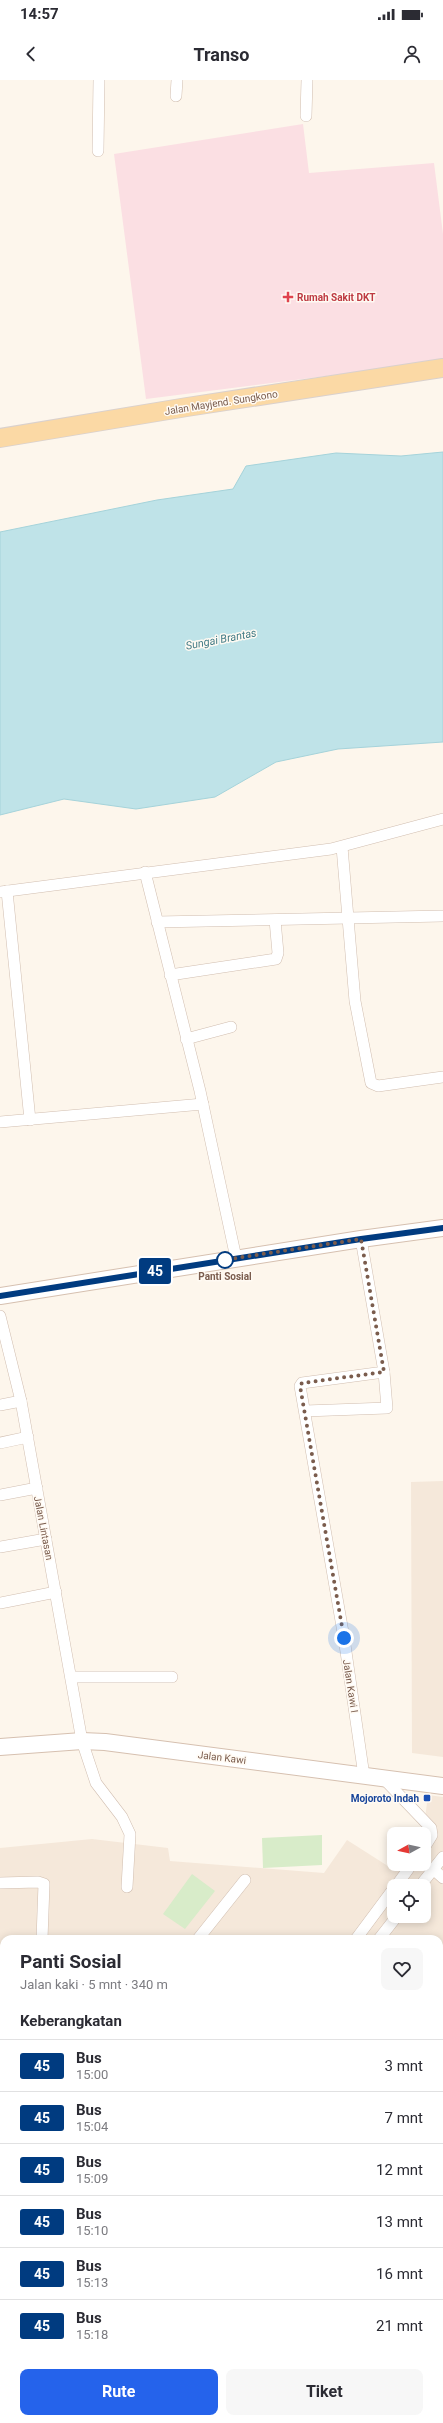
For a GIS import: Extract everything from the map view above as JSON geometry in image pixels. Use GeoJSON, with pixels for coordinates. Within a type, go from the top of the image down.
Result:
{"type":"FeatureCollection","features":[{"type":"Feature","properties":{"kind":"main road","name":"Jalan Mayjend. Sungkono"},"geometry":{"type":"LineString","coordinates":[[0,438],[187,407],[443,368]]}},
{"type":"Feature","properties":{"kind":"main road"},"geometry":{"type":"LineString","coordinates":[[0,1296],[236,1258],[443,1228]]}},
{"type":"Feature","properties":{"kind":"main road","name":"Jalan Kawi"},"geometry":{"type":"LineString","coordinates":[[0,1747],[82,1741],[443,1786]]}},
{"type":"Feature","properties":{"kind":"street"},"geometry":{"type":"LineString","coordinates":[[98,151],[99,80]]}},
{"type":"Feature","properties":{"kind":"street"},"geometry":{"type":"LineString","coordinates":[[176,96],[177,80]]}},
{"type":"Feature","properties":{"kind":"street"},"geometry":{"type":"LineString","coordinates":[[306,116],[307,80]]}},
{"type":"Feature","properties":{"kind":"street"},"geometry":{"type":"LineString","coordinates":[[30,1120],[3,892],[342,847],[443,819]]}},
{"type":"Feature","properties":{"kind":"street"},"geometry":{"type":"LineString","coordinates":[[342,847],[355,1001],[371,1083],[378,1086],[443,1077]]}},
{"type":"Feature","properties":{"kind":"street"},"geometry":{"type":"LineString","coordinates":[[145,872],[203,1104],[236,1258]]}},
{"type":"Feature","properties":{"kind":"street"},"geometry":{"type":"LineString","coordinates":[[157,922],[443,916]]}},
{"type":"Feature","properties":{"kind":"street"},"geometry":{"type":"LineString","coordinates":[[170,975],[276,959],[278,953],[275,920]]}},
{"type":"Feature","properties":{"kind":"street"},"geometry":{"type":"LineString","coordinates":[[186,1039],[231,1028]]}},
{"type":"Feature","properties":{"kind":"street"},"geometry":{"type":"LineString","coordinates":[[0,1122],[203,1104]]}},
{"type":"Feature","properties":{"kind":"street"},"geometry":{"type":"LineString","coordinates":[[305,1411],[388,1408],[384,1372],[361,1239]]}},
{"type":"Feature","properties":{"kind":"street","name":"Jalan Lintasan"},"geometry":{"type":"LineString","coordinates":[[0,1316],[21,1401],[28,1437],[82,1741],[96,1783],[122,1817],[130,1834],[127,1886]]}},
{"type":"Feature","properties":{"kind":"street","name":"Jalan Kawi I"},"geometry":{"type":"LineString","coordinates":[[364,1776],[344,1638],[300,1384],[384,1372]]}},
{"type":"Feature","properties":{"kind":"street"},"geometry":{"type":"LineString","coordinates":[[0,1405],[21,1401]]}},
{"type":"Feature","properties":{"kind":"street"},"geometry":{"type":"LineString","coordinates":[[0,1443],[28,1437]]}},
{"type":"Feature","properties":{"kind":"street"},"geometry":{"type":"LineString","coordinates":[[0,1495],[37,1488]]}},
{"type":"Feature","properties":{"kind":"street"},"geometry":{"type":"LineString","coordinates":[[0,1547],[46,1538]]}},
{"type":"Feature","properties":{"kind":"street"},"geometry":{"type":"LineString","coordinates":[[0,1603],[56,1592]]}},
{"type":"Feature","properties":{"kind":"street"},"geometry":{"type":"LineString","coordinates":[[71,1677],[172,1677]]}},
{"type":"Feature","properties":{"kind":"street"},"geometry":{"type":"LineString","coordinates":[[384,1779],[430,1827]]}},
{"type":"Feature","properties":{"kind":"street"},"geometry":{"type":"LineString","coordinates":[[425,1879],[443,1857]]}},
{"type":"Feature","properties":{"kind":"street"},"geometry":{"type":"LineString","coordinates":[[433,1869],[443,1878]]}},
{"type":"Feature","properties":{"kind":"street"},"geometry":{"type":"LineString","coordinates":[[201,1935],[245,1880]]}},
{"type":"Feature","properties":{"kind":"street"},"geometry":{"type":"LineString","coordinates":[[0,1883],[38,1882],[44,1884],[42,1935]]}},
{"type":"Feature","properties":{"kind":"street"},"geometry":{"type":"LineString","coordinates":[[359,1935],[387,1900]]}},
{"type":"Feature","properties":{"kind":"street"},"geometry":{"type":"LineString","coordinates":[[382,1935],[392,1923]]}},
{"type":"Feature","properties":{"kind":"shaded area","name":"Rumah Sakit DKT"},"geometry":{"type":"Polygon","coordinates":[[[303,124],[309,173],[434,163],[443,234],[443,361],[146,399],[114,154],[303,124]]]}},
{"type":"Feature","properties":{"kind":"shaded area"},"geometry":{"type":"Polygon","coordinates":[[[443,1481],[443,1757],[412,1753],[411,1482],[443,1481]]]}},
{"type":"Feature","properties":{"kind":"shaded area","name":"Mojoroto Indah"},"geometry":{"type":"Polygon","coordinates":[[[428,1795],[443,1797],[443,1935],[0,1935],[0,1848],[92,1839],[168,1848],[170,1861],[324,1873],[347,1840],[387,1865],[387,1871],[431,1871],[431,1827],[424,1827],[428,1795]]]}},
{"type":"Feature","properties":{"kind":"green space"},"geometry":{"type":"Polygon","coordinates":[[[322,1835],[322,1865],[263,1868],[262,1838],[322,1835]]]}},
{"type":"Feature","properties":{"kind":"green space"},"geometry":{"type":"Polygon","coordinates":[[[192,1874],[215,1891],[185,1929],[163,1914],[192,1874]]]}},
{"type":"Feature","properties":{"kind":"water","name":"Sungai Brantas"},"geometry":{"type":"Polygon","coordinates":[[[443,452],[443,742],[338,749],[276,762],[215,797],[136,809],[64,799],[0,815],[0,532],[157,500],[233,489],[246,466],[336,453],[401,456],[443,452]]]}},
{"type":"Feature","properties":{"kind":"bus line","name":"45"},"geometry":{"type":"LineString","coordinates":[[0,1296],[361,1239],[443,1228]]}},
{"type":"Feature","properties":{"kind":"place","name":"Rumah Sakit DKT"},"geometry":{"type":"Point","coordinates":[288,297]}},
{"type":"Feature","properties":{"kind":"place","name":"Panti Sosial"},"geometry":{"type":"Point","coordinates":[225,1260]}},
{"type":"Feature","properties":{"kind":"place","name":"Mojoroto Indah"},"geometry":{"type":"Point","coordinates":[427,1798]}},
{"type":"Feature","properties":{"kind":"route"},"geometry":{"type":"LineString","coordinates":[[225,1260],[223,1260],[361,1239],[384,1372],[300,1384],[344,1638]]}}]}
